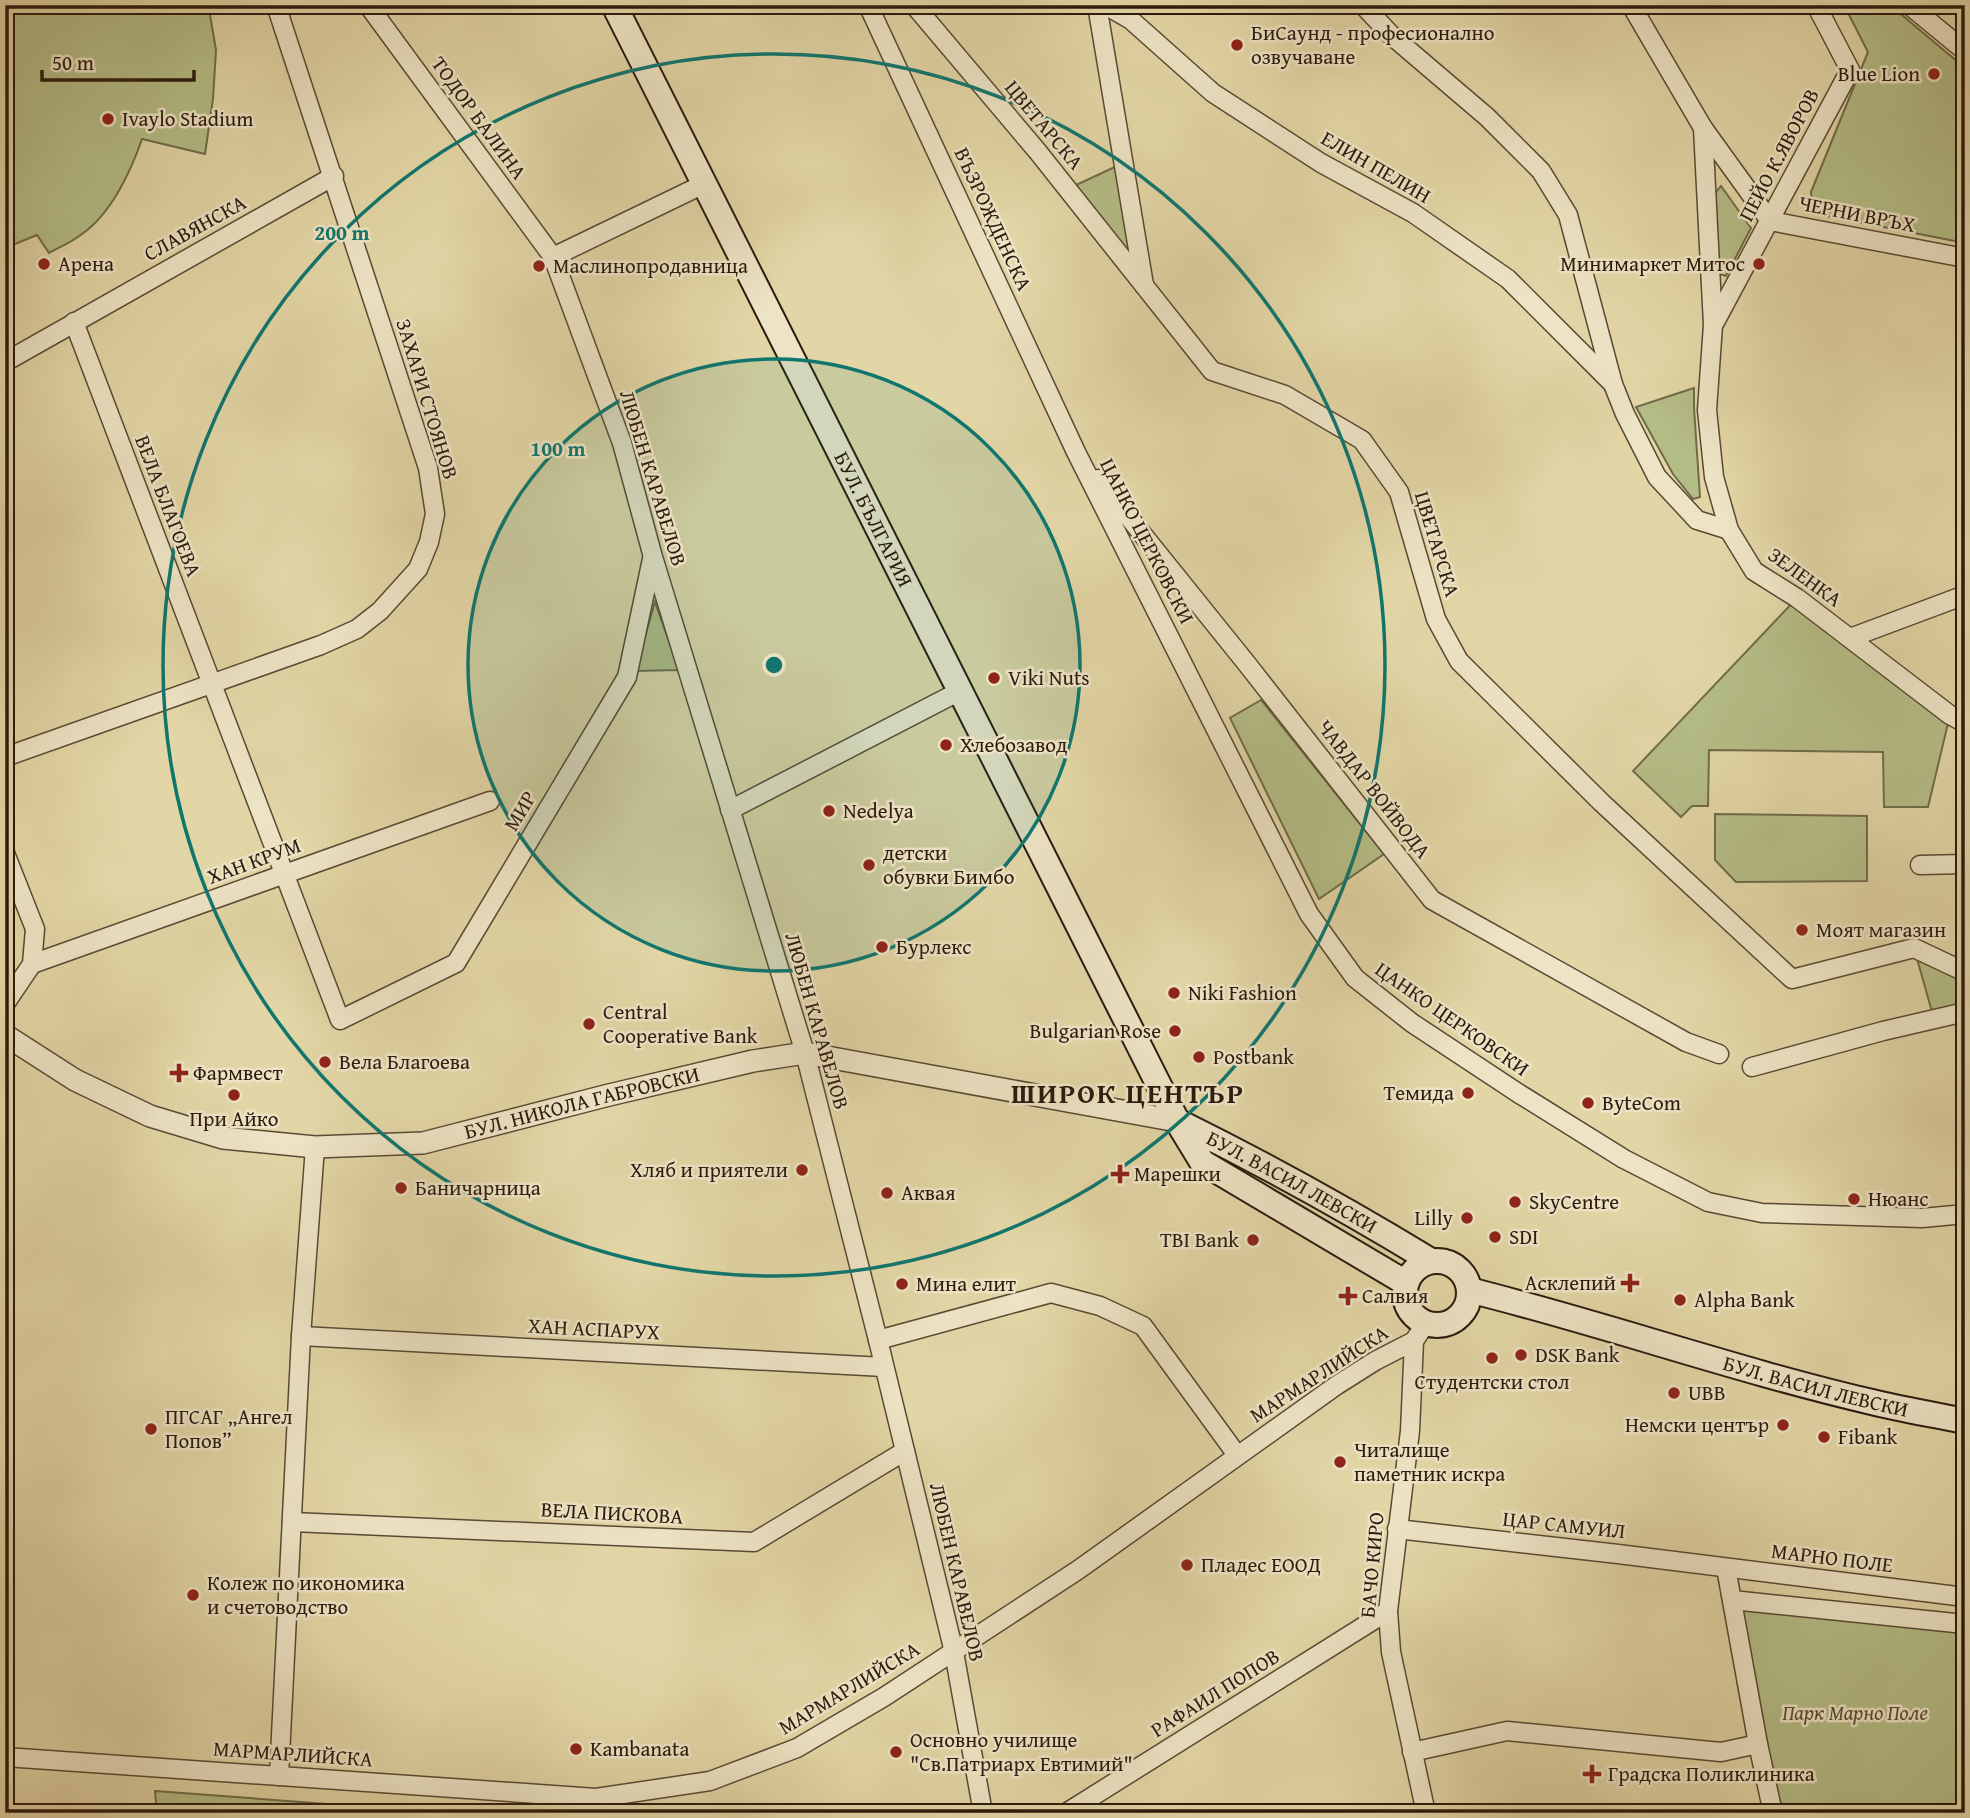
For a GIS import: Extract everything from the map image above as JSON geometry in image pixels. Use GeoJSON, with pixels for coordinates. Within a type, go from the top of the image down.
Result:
{"type":"FeatureCollection","features":[{"type":"Feature","properties":{"kind":"main road","name":"БУЛ. БЪЛГАРИЯ"},"geometry":{"type":"LineString","coordinates":[[614,5],[1177,1121]]}},
{"type":"Feature","properties":{"kind":"main road","name":"БУЛ. ВАСИЛ ЛЕВСКИ"},"geometry":{"type":"LineString","coordinates":[[1177,1121],[1230,1147],[1431,1261]]}},
{"type":"Feature","properties":{"kind":"main road","name":"БУЛ. ВАСИЛ ЛЕВСКИ"},"geometry":{"type":"LineString","coordinates":[[1177,1121],[1202,1162],[1406,1283]]}},
{"type":"Feature","properties":{"kind":"main road"},"geometry":{"type":"LineString","coordinates":[[1431,1261],[1444,1261],[1455,1266],[1465,1277],[1469,1290],[1467,1303],[1460,1315],[1449,1323],[1420,1332],[1416,1317],[1405,1298],[1406,1283],[1410,1274],[1419,1266],[1431,1261]]}},
{"type":"Feature","properties":{"kind":"main road","name":"БУЛ. ВАСИЛ ЛЕВСКИ"},"geometry":{"type":"LineString","coordinates":[[1469,1290],[1875,1403],[1965,1421]]}},
{"type":"Feature","properties":{"kind":"street","name":"ЗАХАРИ СТОЯНОВ"},"geometry":{"type":"LineString","coordinates":[[5,757],[321,645],[357,629],[380,611],[405,585],[418,569],[429,542],[435,514],[428,468],[276,5]]}},
{"type":"Feature","properties":{"kind":"street","name":"ТОДОР БАЛИНА"},"geometry":{"type":"LineString","coordinates":[[368,5],[553,257]]}},
{"type":"Feature","properties":{"kind":"street","name":"ВЪЗРОЖДЕНСКА"},"geometry":{"type":"LineString","coordinates":[[869,5],[1076,452]]}},
{"type":"Feature","properties":{"kind":"street","name":"ЦВЕТАРСКА"},"geometry":{"type":"LineString","coordinates":[[914,5],[1038,152],[1212,371],[1285,396],[1362,440],[1399,492],[1436,619],[1459,661],[1602,803],[1792,979],[1914,948],[1965,972]]}},
{"type":"Feature","properties":{"kind":"street"},"geometry":{"type":"LineString","coordinates":[[1097,5],[1145,286]]}},
{"type":"Feature","properties":{"kind":"street","name":"ЕЛИН ПЕЛИН"},"geometry":{"type":"LineString","coordinates":[[1105,5],[1131,20],[1213,93],[1321,163],[1413,213],[1508,279],[1613,384]]}},
{"type":"Feature","properties":{"kind":"street"},"geometry":{"type":"LineString","coordinates":[[1363,5],[1392,36],[1487,117],[1541,171],[1568,215],[1613,384],[1657,477],[1697,520],[1729,530]]}},
{"type":"Feature","properties":{"kind":"street","name":"ЧЕРНИ ВРЪХ"},"geometry":{"type":"LineString","coordinates":[[1631,5],[1703,128],[1770,221],[1965,258]]}},
{"type":"Feature","properties":{"kind":"street","name":"ПЕЙО К.ЯВОРОВ"},"geometry":{"type":"LineString","coordinates":[[1713,325],[1850,69],[1816,5]]}},
{"type":"Feature","properties":{"kind":"street"},"geometry":{"type":"LineString","coordinates":[[1909,5],[1965,51]]}},
{"type":"Feature","properties":{"kind":"street","name":"ЗЕЛЕНКА"},"geometry":{"type":"LineString","coordinates":[[1703,128],[1713,325],[1707,410],[1714,477],[1729,530],[1754,571],[1797,598],[1950,715],[1965,723]]}},
{"type":"Feature","properties":{"kind":"street","name":"СЛАВЯНСКА"},"geometry":{"type":"LineString","coordinates":[[5,362],[334,176]]}},
{"type":"Feature","properties":{"kind":"street"},"geometry":{"type":"LineString","coordinates":[[553,257],[704,184]]}},
{"type":"Feature","properties":{"kind":"street","name":"ЛЮБЕН КАРАВЕЛОВ"},"geometry":{"type":"LineString","coordinates":[[553,257],[622,443],[653,557],[805,1053],[954,1652],[983,1813]]}},
{"type":"Feature","properties":{"kind":"street","name":"ВЕЛА БЛАГОЕВА"},"geometry":{"type":"LineString","coordinates":[[74,322],[340,1020]]}},
{"type":"Feature","properties":{"kind":"street","name":"ЧАВДАР ВОЙВОДА"},"geometry":{"type":"LineString","coordinates":[[1076,452],[1432,900],[1686,1042],[1719,1054]]}},
{"type":"Feature","properties":{"kind":"street","name":"ЦАНКО ЦЕРКОВСКИ"},"geometry":{"type":"LineString","coordinates":[[1076,452],[1309,914],[1354,978],[1412,1023],[1518,1093],[1624,1158],[1708,1202],[1762,1213],[1922,1218],[1965,1214]]}},
{"type":"Feature","properties":{"kind":"street","name":"МИР"},"geometry":{"type":"LineString","coordinates":[[340,1020],[456,963],[627,677],[653,557]]}},
{"type":"Feature","properties":{"kind":"street"},"geometry":{"type":"LineString","coordinates":[[1850,638],[1965,595]]}},
{"type":"Feature","properties":{"kind":"street"},"geometry":{"type":"LineString","coordinates":[[730,810],[960,691]]}},
{"type":"Feature","properties":{"kind":"street","name":"ХАН КРУМ"},"geometry":{"type":"LineString","coordinates":[[32,964],[490,801]]}},
{"type":"Feature","properties":{"kind":"street"},"geometry":{"type":"LineString","coordinates":[[5,853],[35,929],[32,964],[5,1004]]}},
{"type":"Feature","properties":{"kind":"street"},"geometry":{"type":"LineString","coordinates":[[1920,865],[1965,864]]}},
{"type":"Feature","properties":{"kind":"street"},"geometry":{"type":"LineString","coordinates":[[1752,1066],[1965,1012]]}},
{"type":"Feature","properties":{"kind":"street","name":"БУЛ. НИКОЛА ГАБРОВСКИ"},"geometry":{"type":"LineString","coordinates":[[5,1035],[75,1080],[150,1116],[223,1138],[315,1147],[423,1143],[726,1067],[805,1053],[1177,1121]]}},
{"type":"Feature","properties":{"kind":"street"},"geometry":{"type":"LineString","coordinates":[[279,1776],[301,1336],[315,1147]]}},
{"type":"Feature","properties":{"kind":"street"},"geometry":{"type":"LineString","coordinates":[[878,1340],[1051,1293],[1100,1306],[1143,1326],[1237,1455]]}},
{"type":"Feature","properties":{"kind":"street","name":"БАЧО КИРО"},"geometry":{"type":"LineString","coordinates":[[1420,1332],[1388,1611],[1391,1652],[1426,1813]]}},
{"type":"Feature","properties":{"kind":"street","name":"МАРМАРЛИЙСКА"},"geometry":{"type":"LineString","coordinates":[[5,1757],[279,1776],[598,1805],[710,1781],[797,1748],[884,1697],[1078,1570],[1337,1385],[1420,1332]]}},
{"type":"Feature","properties":{"kind":"street","name":"ХАН АСПАРУХ"},"geometry":{"type":"LineString","coordinates":[[301,1336],[884,1367]]}},
{"type":"Feature","properties":{"kind":"street","name":"ВЕЛА ПИСКОВА"},"geometry":{"type":"LineString","coordinates":[[292,1521],[754,1542],[905,1451]]}},
{"type":"Feature","properties":{"kind":"street","name":"ЦАР САМУИЛ"},"geometry":{"type":"LineString","coordinates":[[1397,1529],[1726,1568]]}},
{"type":"Feature","properties":{"kind":"street"},"geometry":{"type":"LineString","coordinates":[[1726,1568],[1773,1813]]}},
{"type":"Feature","properties":{"kind":"street","name":"МАРНО ПОЛЕ"},"geometry":{"type":"LineString","coordinates":[[1726,1568],[1965,1597]]}},
{"type":"Feature","properties":{"kind":"street"},"geometry":{"type":"LineString","coordinates":[[1732,1600],[1965,1624]]}},
{"type":"Feature","properties":{"kind":"street","name":"РАФАИЛ ПОПОВ"},"geometry":{"type":"LineString","coordinates":[[1066,1813],[1388,1611]]}},
{"type":"Feature","properties":{"kind":"street"},"geometry":{"type":"LineString","coordinates":[[1412,1752],[1507,1731],[1721,1752],[1758,1744]]}},
{"type":"Feature","properties":{"kind":"green space","name":"Ivaylo Stadium"},"geometry":{"type":"Polygon","coordinates":[[[5,5],[207,5],[209,9],[216,50],[213,99],[205,154],[142,139],[126,178],[111,204],[78,237],[49,253],[37,235],[5,248],[5,5]]]}},
{"type":"Feature","properties":{"kind":"green space"},"geometry":{"type":"Polygon","coordinates":[[[1844,5],[1890,5],[1965,68],[1965,243],[1817,214],[1811,192],[1868,52],[1844,5]]]}},
{"type":"Feature","properties":{"kind":"green space"},"geometry":{"type":"Polygon","coordinates":[[[1119,165],[1138,272],[1072,187],[1119,165]]]}},
{"type":"Feature","properties":{"kind":"green space"},"geometry":{"type":"Polygon","coordinates":[[[1721,186],[1751,228],[1726,276],[1717,273],[1714,194],[1721,186]]]}},
{"type":"Feature","properties":{"kind":"green space"},"geometry":{"type":"Polygon","coordinates":[[[1694,388],[1700,497],[1693,499],[1673,474],[1636,407],[1694,388]]]}},
{"type":"Feature","properties":{"kind":"green space"},"geometry":{"type":"Polygon","coordinates":[[[1797,598],[1950,715],[1928,807],[1884,807],[1883,752],[1709,750],[1708,806],[1692,806],[1681,817],[1633,771],[1797,598]]]}},
{"type":"Feature","properties":{"kind":"green space"},"geometry":{"type":"Polygon","coordinates":[[[655,602],[679,670],[635,671],[655,602]]]}},
{"type":"Feature","properties":{"kind":"green space"},"geometry":{"type":"Polygon","coordinates":[[[1261,700],[1384,854],[1319,899],[1230,718],[1261,700]]]}},
{"type":"Feature","properties":{"kind":"green space"},"geometry":{"type":"Polygon","coordinates":[[[1715,814],[1867,816],[1867,881],[1736,882],[1715,860],[1715,814]]]}},
{"type":"Feature","properties":{"kind":"green space"},"geometry":{"type":"Polygon","coordinates":[[[1914,948],[1965,972],[1965,1012],[1934,1019],[1914,948]]]}},
{"type":"Feature","properties":{"kind":"green space","name":"Парк Марно Поле"},"geometry":{"type":"Polygon","coordinates":[[[1732,1600],[1965,1624],[1965,1813],[1773,1813],[1732,1600]]]}},
{"type":"Feature","properties":{"kind":"green space"},"geometry":{"type":"Polygon","coordinates":[[[155,1791],[447,1813],[157,1813],[155,1791]]]}},
{"type":"Feature","properties":{"kind":"place","name":"БиСаунд - професионално озвучаване"},"geometry":{"type":"Point","coordinates":[1237,45]}},
{"type":"Feature","properties":{"kind":"place","name":"Blue Lion"},"geometry":{"type":"Point","coordinates":[1934,74]}},
{"type":"Feature","properties":{"kind":"place","name":"Ivaylo Stadium"},"geometry":{"type":"Point","coordinates":[108,119]}},
{"type":"Feature","properties":{"kind":"place","name":"Арена"},"geometry":{"type":"Point","coordinates":[44,264]}},
{"type":"Feature","properties":{"kind":"place","name":"Минимаркет Митос"},"geometry":{"type":"Point","coordinates":[1759,264]}},
{"type":"Feature","properties":{"kind":"place","name":"Маслинопродавница"},"geometry":{"type":"Point","coordinates":[539,266]}},
{"type":"Feature","properties":{"kind":"place","name":"Viki Nuts"},"geometry":{"type":"Point","coordinates":[994,678]}},
{"type":"Feature","properties":{"kind":"place","name":"Хлебозавод"},"geometry":{"type":"Point","coordinates":[946,745]}},
{"type":"Feature","properties":{"kind":"place","name":"Nedelya"},"geometry":{"type":"Point","coordinates":[829,811]}},
{"type":"Feature","properties":{"kind":"place","name":"детски обувки Бимбо"},"geometry":{"type":"Point","coordinates":[869,865]}},
{"type":"Feature","properties":{"kind":"place","name":"Моят магазин"},"geometry":{"type":"Point","coordinates":[1802,930]}},
{"type":"Feature","properties":{"kind":"place","name":"Бурлекс"},"geometry":{"type":"Point","coordinates":[882,947]}},
{"type":"Feature","properties":{"kind":"place","name":"Niki Fashion"},"geometry":{"type":"Point","coordinates":[1174,993]}},
{"type":"Feature","properties":{"kind":"place","name":"Central Cooperative Bank"},"geometry":{"type":"Point","coordinates":[589,1024]}},
{"type":"Feature","properties":{"kind":"place","name":"Bulgarian Rose"},"geometry":{"type":"Point","coordinates":[1175,1031]}},
{"type":"Feature","properties":{"kind":"place","name":"Postbank"},"geometry":{"type":"Point","coordinates":[1199,1057]}},
{"type":"Feature","properties":{"kind":"place","name":"Вела Благоева"},"geometry":{"type":"Point","coordinates":[325,1062]}},
{"type":"Feature","properties":{"kind":"place","name":"Фармвест"},"geometry":{"type":"Point","coordinates":[179,1073]}},
{"type":"Feature","properties":{"kind":"place","name":"Темида"},"geometry":{"type":"Point","coordinates":[1468,1093]}},
{"type":"Feature","properties":{"kind":"place","name":"При Айко"},"geometry":{"type":"Point","coordinates":[234,1095]}},
{"type":"Feature","properties":{"kind":"place","name":"ByteCom"},"geometry":{"type":"Point","coordinates":[1588,1103]}},
{"type":"Feature","properties":{"kind":"place","name":"Хляб и приятели"},"geometry":{"type":"Point","coordinates":[802,1170]}},
{"type":"Feature","properties":{"kind":"place","name":"Марешки"},"geometry":{"type":"Point","coordinates":[1120,1174]}},
{"type":"Feature","properties":{"kind":"place","name":"Баничарница"},"geometry":{"type":"Point","coordinates":[401,1188]}},
{"type":"Feature","properties":{"kind":"place","name":"Аквая"},"geometry":{"type":"Point","coordinates":[887,1193]}},
{"type":"Feature","properties":{"kind":"place","name":"Нюанс"},"geometry":{"type":"Point","coordinates":[1854,1199]}},
{"type":"Feature","properties":{"kind":"place","name":"SkyCentre"},"geometry":{"type":"Point","coordinates":[1515,1202]}},
{"type":"Feature","properties":{"kind":"place","name":"Lilly"},"geometry":{"type":"Point","coordinates":[1467,1218]}},
{"type":"Feature","properties":{"kind":"place","name":"SDI"},"geometry":{"type":"Point","coordinates":[1495,1237]}},
{"type":"Feature","properties":{"kind":"place","name":"TBI Bank"},"geometry":{"type":"Point","coordinates":[1253,1240]}},
{"type":"Feature","properties":{"kind":"place","name":"Асклепий"},"geometry":{"type":"Point","coordinates":[1630,1283]}},
{"type":"Feature","properties":{"kind":"place","name":"Мина елит"},"geometry":{"type":"Point","coordinates":[902,1284]}},
{"type":"Feature","properties":{"kind":"place","name":"Салвия"},"geometry":{"type":"Point","coordinates":[1348,1296]}},
{"type":"Feature","properties":{"kind":"place","name":"Alpha Bank"},"geometry":{"type":"Point","coordinates":[1680,1300]}},
{"type":"Feature","properties":{"kind":"place","name":"DSK Bank"},"geometry":{"type":"Point","coordinates":[1521,1355]}},
{"type":"Feature","properties":{"kind":"place","name":"Студентски стол"},"geometry":{"type":"Point","coordinates":[1492,1358]}},
{"type":"Feature","properties":{"kind":"place","name":"UBB"},"geometry":{"type":"Point","coordinates":[1674,1393]}},
{"type":"Feature","properties":{"kind":"place","name":"Немски център"},"geometry":{"type":"Point","coordinates":[1783,1425]}},
{"type":"Feature","properties":{"kind":"place","name":"ПГСАГ „Ангел Попов”"},"geometry":{"type":"Point","coordinates":[151,1429]}},
{"type":"Feature","properties":{"kind":"place","name":"Fibank"},"geometry":{"type":"Point","coordinates":[1824,1437]}},
{"type":"Feature","properties":{"kind":"place","name":"Читалище паметник искра"},"geometry":{"type":"Point","coordinates":[1340,1462]}},
{"type":"Feature","properties":{"kind":"place","name":"Пладес ЕООД"},"geometry":{"type":"Point","coordinates":[1187,1565]}},
{"type":"Feature","properties":{"kind":"place","name":"Колеж по икономика и счетоводство"},"geometry":{"type":"Point","coordinates":[193,1595]}},
{"type":"Feature","properties":{"kind":"place","name":"Kambanata"},"geometry":{"type":"Point","coordinates":[576,1749]}},
{"type":"Feature","properties":{"kind":"place","name":"Основно училище \"Св.Патриарх Евтимий\""},"geometry":{"type":"Point","coordinates":[896,1752]}},
{"type":"Feature","properties":{"kind":"place","name":"Градска Поликлиника"},"geometry":{"type":"Point","coordinates":[1592,1774]}},
{"type":"Feature","properties":{"kind":"district","name":"ШИРОК ЦЕНТЪР"},"geometry":{"type":"Point","coordinates":[1128,1093]}}]}
